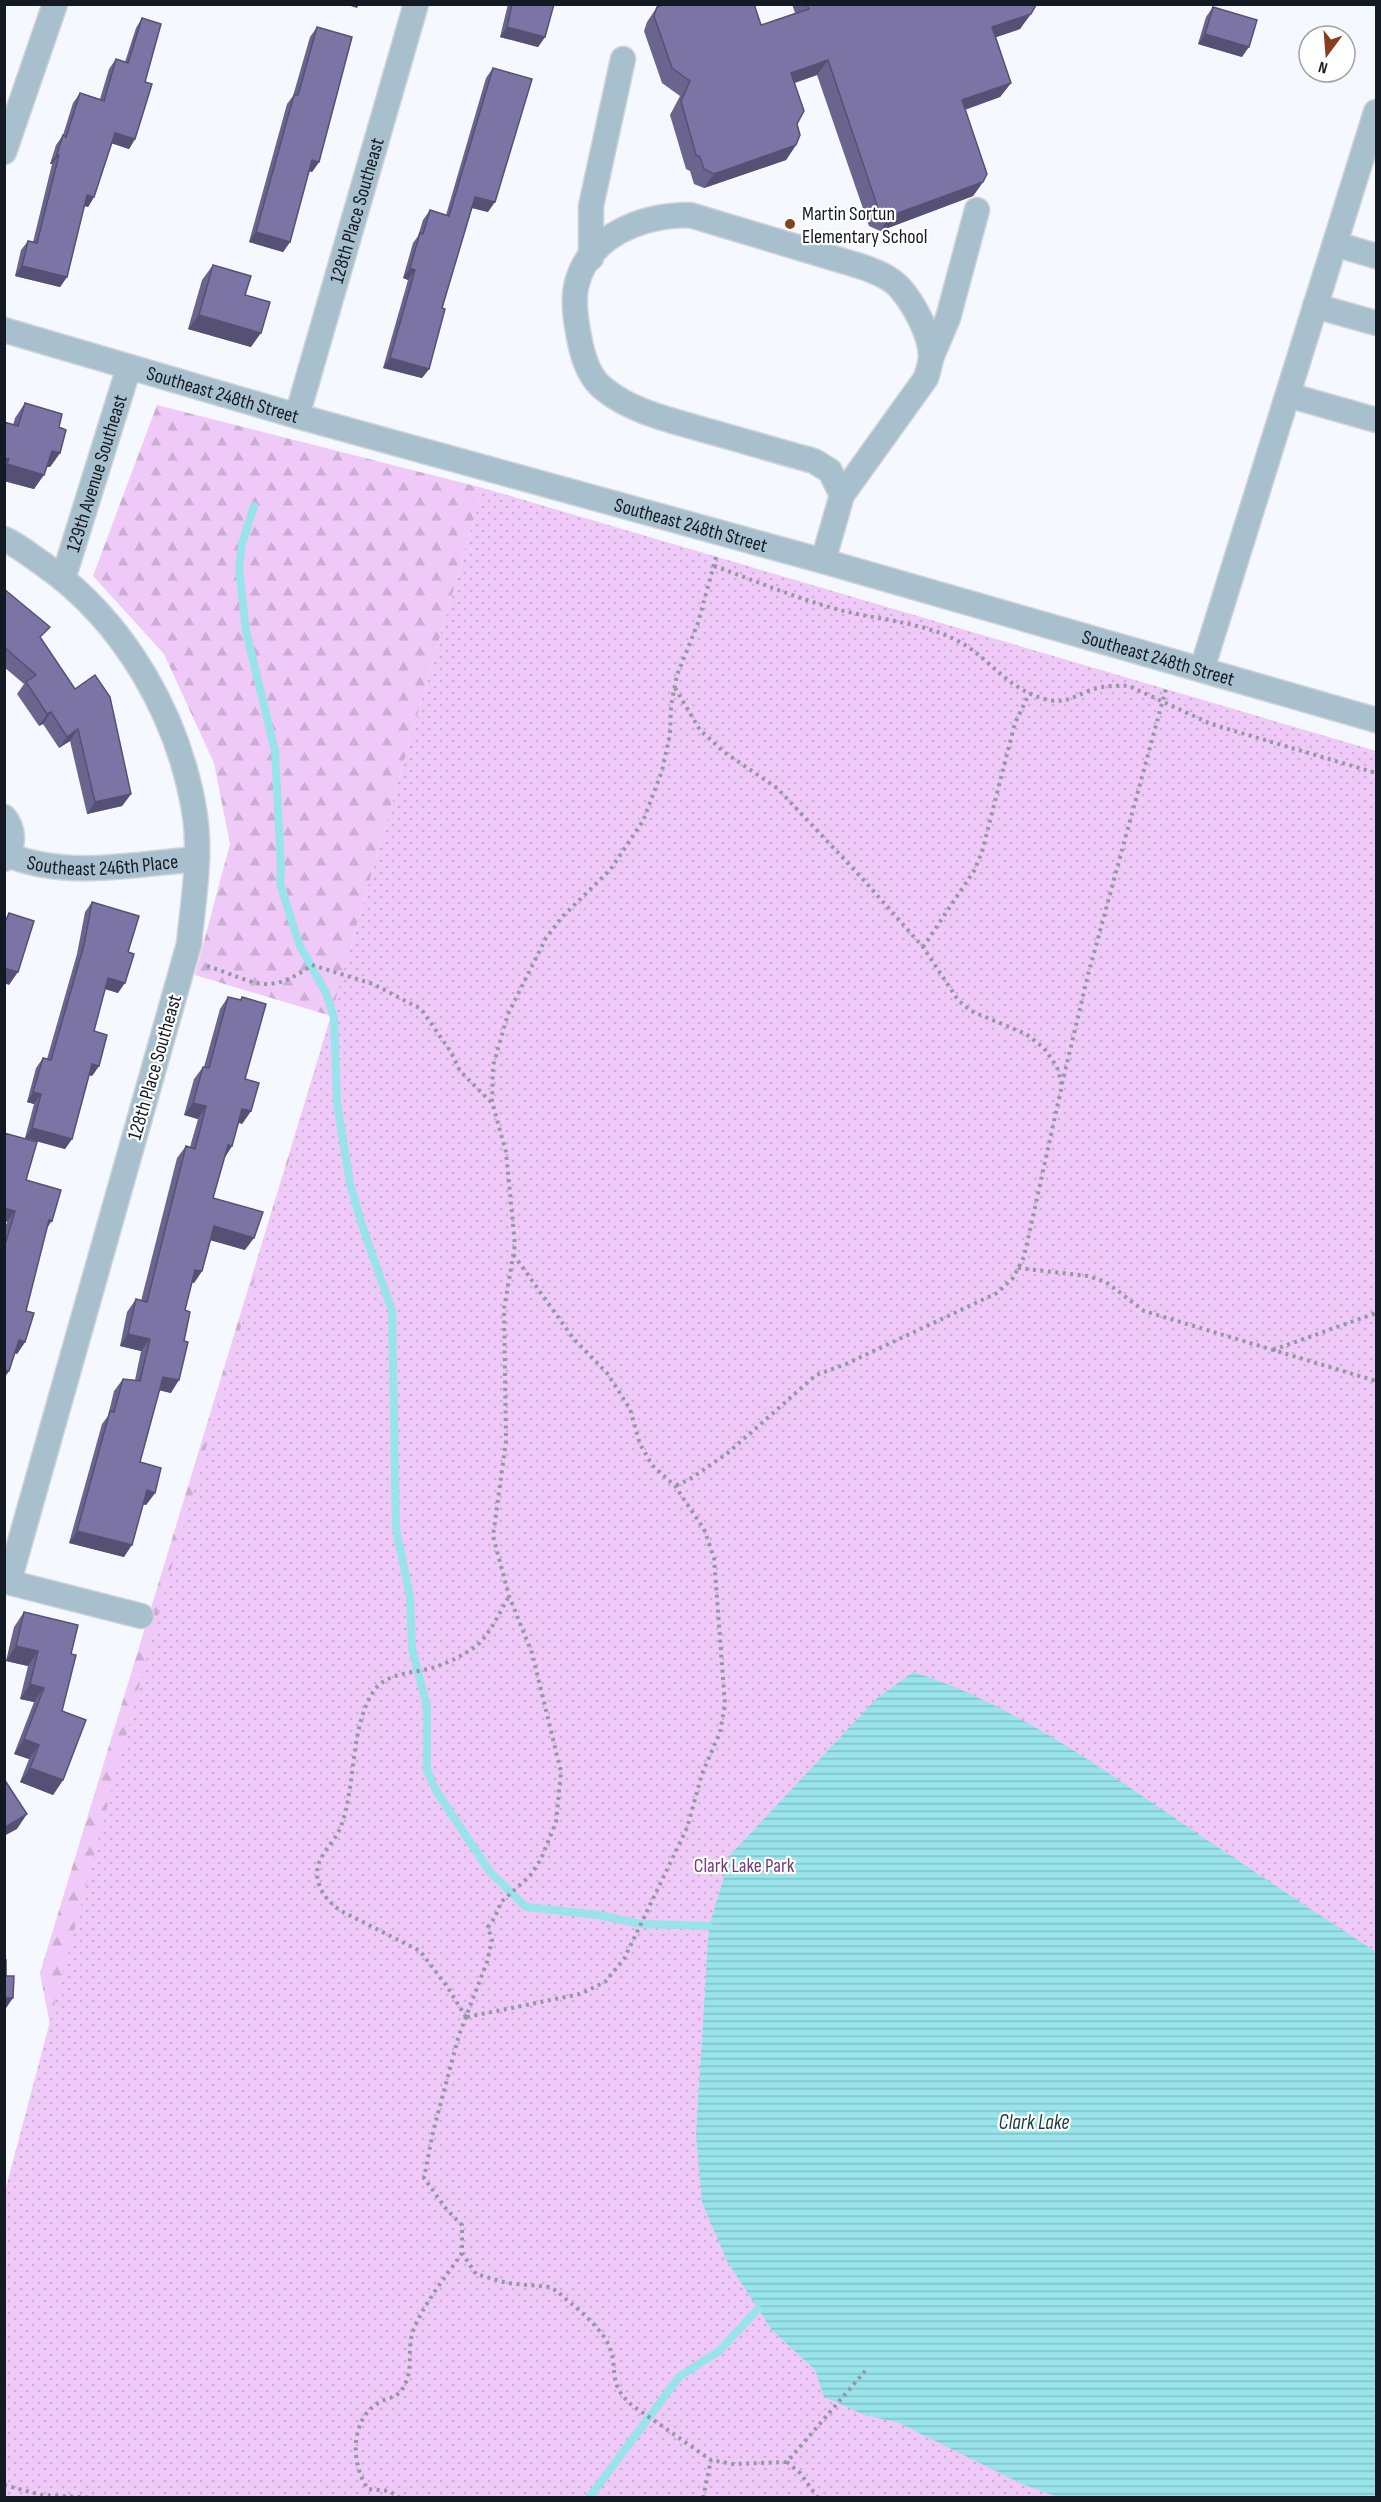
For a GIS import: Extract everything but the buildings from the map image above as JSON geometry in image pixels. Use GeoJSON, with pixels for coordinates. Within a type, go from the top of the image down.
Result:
{"type":"FeatureCollection","features":[{"type":"Feature","properties":{"kind":"street"},"geometry":{"type":"LineString","coordinates":[[4,152],[55,4]]}},
{"type":"Feature","properties":{"kind":"street","name":"128th Place Southeast"},"geometry":{"type":"LineString","coordinates":[[297,416],[416,4]]}},
{"type":"Feature","properties":{"kind":"street"},"geometry":{"type":"LineString","coordinates":[[591,258],[591,206],[622,59]]}},
{"type":"Feature","properties":{"kind":"street"},"geometry":{"type":"LineString","coordinates":[[1202,669],[1377,112]]}},
{"type":"Feature","properties":{"kind":"street"},"geometry":{"type":"LineString","coordinates":[[823,561],[842,495],[914,399],[926,378],[948,318],[977,210]]}},
{"type":"Feature","properties":{"kind":"street"},"geometry":{"type":"LineString","coordinates":[[842,495],[830,471],[814,461],[654,415],[603,389],[591,375],[576,321],[576,287],[591,258],[599,246],[637,222],[661,215],[690,215],[863,267],[885,276],[899,287],[911,303],[929,342],[932,358]]}},
{"type":"Feature","properties":{"kind":"street"},"geometry":{"type":"LineString","coordinates":[[1335,244],[1377,256]]}},
{"type":"Feature","properties":{"kind":"street"},"geometry":{"type":"LineString","coordinates":[[1316,306],[1377,324]]}},
{"type":"Feature","properties":{"kind":"street","name":"Southeast 248th Street"},"geometry":{"type":"LineString","coordinates":[[4,330],[297,416],[823,561],[1377,720]]}},
{"type":"Feature","properties":{"kind":"street","name":"129th Avenue Southeast"},"geometry":{"type":"LineString","coordinates":[[63,579],[129,367]]}},
{"type":"Feature","properties":{"kind":"street"},"geometry":{"type":"LineString","coordinates":[[1288,395],[1377,420]]}},
{"type":"Feature","properties":{"kind":"street","name":"128th Place Southeast"},"geometry":{"type":"LineString","coordinates":[[4,540],[63,579],[112,628],[151,685],[181,754],[195,817],[197,860],[189,944],[7,1581]]}},
{"type":"Feature","properties":{"kind":"street","name":"Southeast 246th Place"},"geometry":{"type":"LineString","coordinates":[[4,817],[12,833],[6,857],[23,862],[64,869],[197,860]]}},
{"type":"Feature","properties":{"kind":"street"},"geometry":{"type":"LineString","coordinates":[[7,1581],[141,1616]]}},
{"type":"Feature","properties":{"kind":"path"},"geometry":{"type":"LineString","coordinates":[[722,533],[698,623],[675,687],[666,753],[644,821],[610,870],[562,917],[546,938],[508,1014],[497,1043],[490,1085],[492,1102],[506,1152],[513,1213],[513,1254],[504,1309],[506,1441],[493,1536],[509,1596],[522,1624],[542,1687],[561,1772],[556,1822],[541,1859],[530,1876],[501,1902],[488,1927],[492,1940],[487,1962],[466,2017],[433,2132],[424,2178],[447,2210],[462,2225],[462,2253],[476,2274],[507,2283],[549,2287],[557,2291],[606,2341],[615,2385],[623,2398],[711,2460],[733,2464],[787,2462],[800,2473],[818,2498]]}},
{"type":"Feature","properties":{"kind":"path"},"geometry":{"type":"LineString","coordinates":[[714,567],[801,599],[929,628],[956,639],[1012,684],[1029,694],[1052,700],[1070,700],[1089,691],[1115,685],[1129,686],[1211,724],[1377,773]]}},
{"type":"Feature","properties":{"kind":"path"},"geometry":{"type":"LineString","coordinates":[[675,1486],[729,1452],[816,1375],[846,1364],[998,1293],[1013,1278],[1024,1257],[1088,975],[1173,661]]}},
{"type":"Feature","properties":{"kind":"path"},"geometry":{"type":"LineString","coordinates":[[675,687],[700,730],[724,752],[777,788],[924,947],[945,983],[971,1011],[1026,1034],[1044,1048],[1058,1067],[1062,1085]]}},
{"type":"Feature","properties":{"kind":"path"},"geometry":{"type":"LineString","coordinates":[[924,947],[974,871],[982,852],[1015,723],[1029,694]]}},
{"type":"Feature","properties":{"kind":"path"},"geometry":{"type":"LineString","coordinates":[[185,959],[253,982],[271,985],[292,980],[312,965],[385,990],[421,1010],[451,1052],[460,1071],[492,1102]]}},
{"type":"Feature","properties":{"kind":"path"},"geometry":{"type":"LineString","coordinates":[[466,2017],[580,1994],[605,1982],[624,1959],[687,1828],[702,1774],[720,1732],[725,1705],[714,1558],[704,1529],[675,1486],[652,1465],[640,1444],[630,1409],[607,1373],[573,1338],[513,1254]]}},
{"type":"Feature","properties":{"kind":"path"},"geometry":{"type":"LineString","coordinates":[[1018,1268],[1088,1276],[1106,1282],[1144,1311],[1377,1381]]}},
{"type":"Feature","properties":{"kind":"path"},"geometry":{"type":"LineString","coordinates":[[1272,1350],[1377,1313]]}},
{"type":"Feature","properties":{"kind":"path"},"geometry":{"type":"LineString","coordinates":[[466,2017],[446,1985],[420,1951],[341,1911],[330,1903],[319,1882],[317,1872],[322,1854],[333,1844],[342,1824],[355,1752],[373,1692],[385,1680],[393,1676],[435,1668],[474,1648],[490,1629],[509,1596]]}},
{"type":"Feature","properties":{"kind":"path"},"geometry":{"type":"LineString","coordinates":[[400,2498],[389,2491],[368,2489],[359,2476],[355,2438],[362,2421],[375,2406],[400,2394],[408,2379],[412,2332],[430,2300],[462,2253]]}},
{"type":"Feature","properties":{"kind":"path"},"geometry":{"type":"LineString","coordinates":[[787,2462],[866,2370]]}},
{"type":"Feature","properties":{"kind":"path"},"geometry":{"type":"LineString","coordinates":[[703,2498],[711,2460]]}},
{"type":"Feature","properties":{"kind":"path"},"geometry":{"type":"LineString","coordinates":[[4,2485],[42,2494],[96,2498]]}},
{"type":"Feature","properties":{"kind":"green space"},"geometry":{"type":"Polygon","coordinates":[[[157,405],[483,488],[350,949],[164,2498],[4,2266],[52,2035],[40,1973],[331,1016],[195,975],[230,844],[214,763],[164,654],[93,576],[157,405]]]}},
{"type":"Feature","properties":{"kind":"green space","name":"Clark Lake Park"},"geometry":{"type":"Polygon","coordinates":[[[483,488],[1376,751],[1376,2497],[5,2498],[5,2191],[161,1604],[483,488]]]}},
{"type":"Feature","properties":{"kind":"water","name":"Clark Lake"},"geometry":{"type":"Polygon","coordinates":[[[913,1672],[984,1700],[1051,1737],[1376,1952],[1376,2497],[1058,2497],[1022,2484],[899,2423],[865,2415],[824,2397],[815,2370],[772,2330],[727,2261],[702,2202],[696,2135],[709,1926],[731,1854],[876,1699],[913,1672]]]}},
{"type":"Feature","properties":{"kind":"waterway"},"geometry":{"type":"LineString","coordinates":[[254,506],[242,544],[239,569],[246,631],[275,751],[280,883],[299,944],[326,993],[334,1018],[337,1103],[350,1184],[392,1311],[396,1529],[410,1597],[412,1648],[427,1707],[427,1770],[435,1789],[490,1872],[526,1907],[598,1915],[641,1924],[709,1926]]}},
{"type":"Feature","properties":{"kind":"waterway"},"geometry":{"type":"LineString","coordinates":[[589,2498],[679,2377],[719,2351],[758,2309]]}},
{"type":"Feature","properties":{"kind":"place","name":"Martin Sortun Elementary School"},"geometry":{"type":"Point","coordinates":[790,224]}}]}
